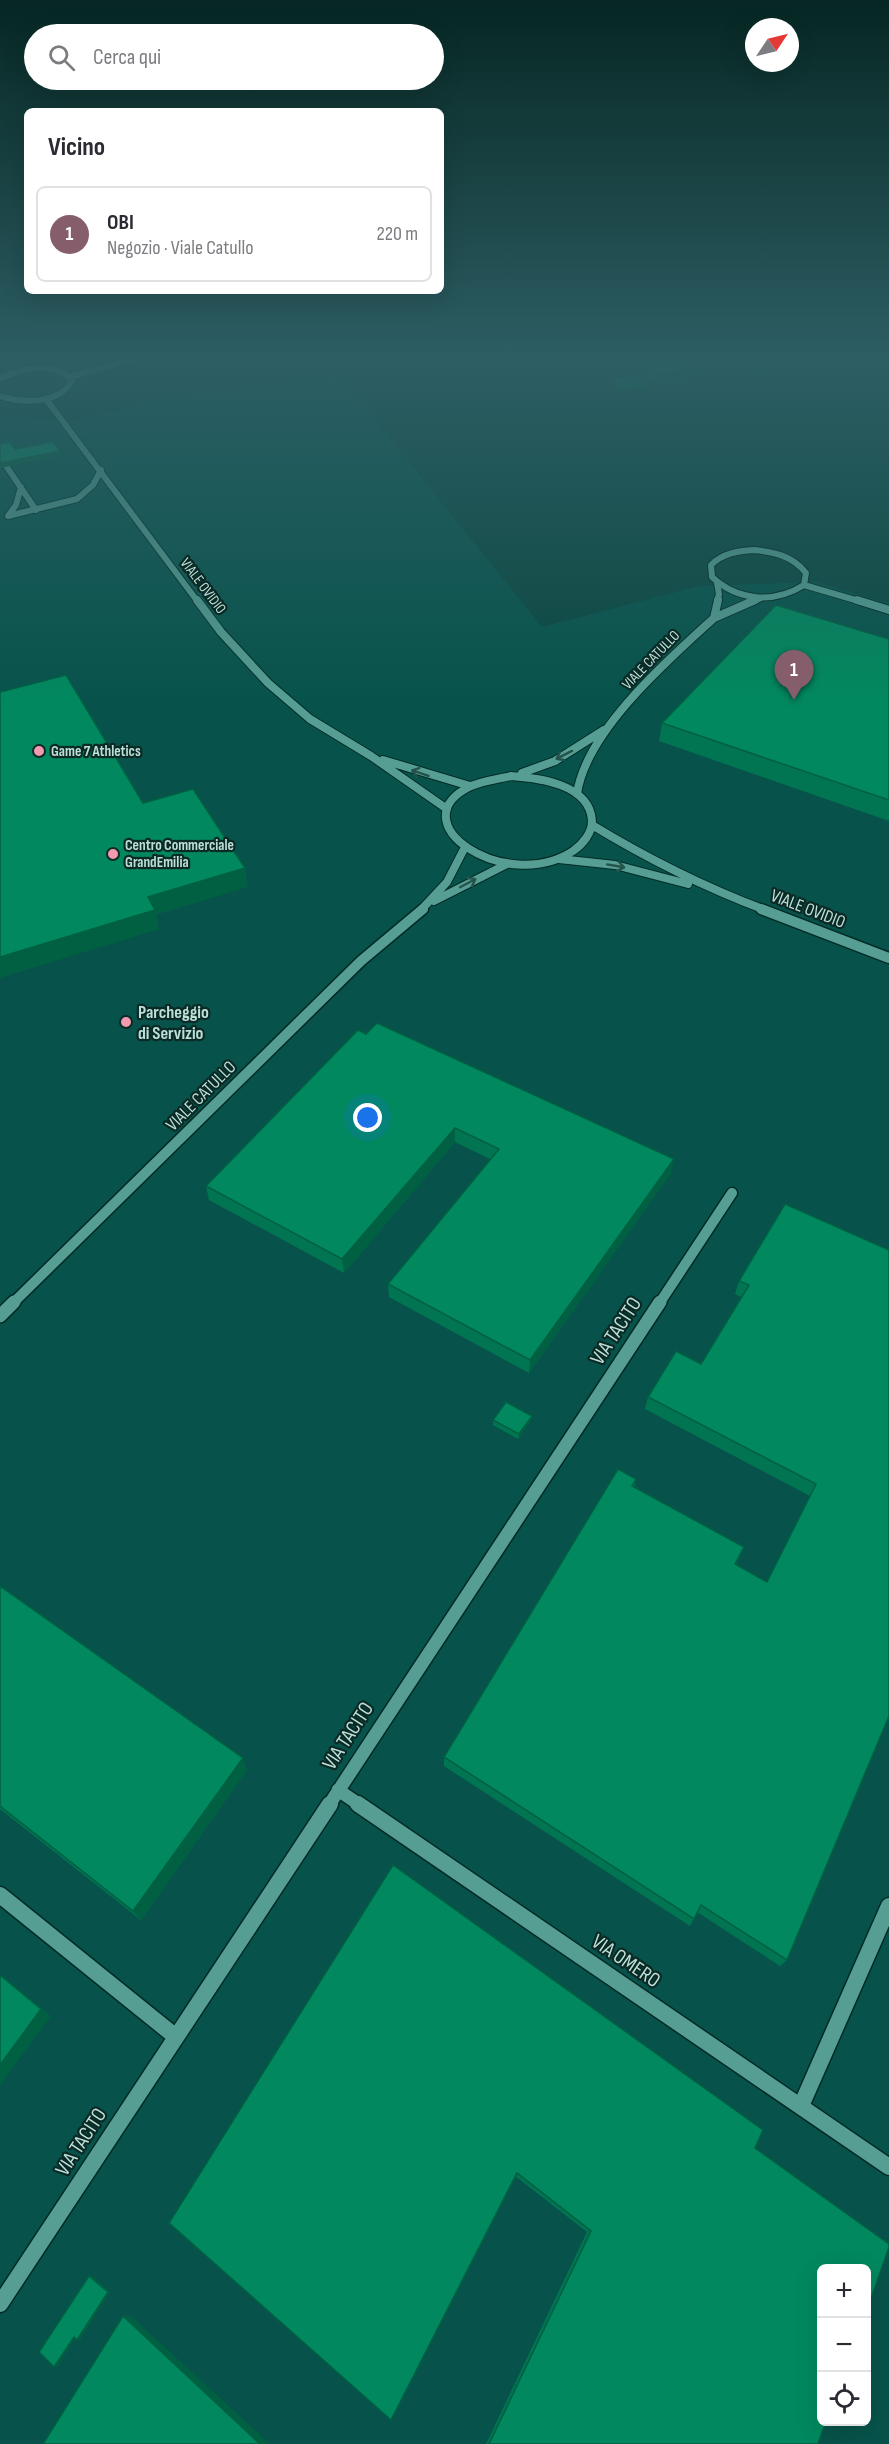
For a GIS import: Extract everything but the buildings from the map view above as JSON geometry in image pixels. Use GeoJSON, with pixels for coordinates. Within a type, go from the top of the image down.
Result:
{"type":"FeatureCollection","features":[{"type":"Feature","properties":{"kind":"street"},"geometry":{"type":"LineString","coordinates":[[11,473],[36,510]]}},
{"type":"Feature","properties":{"kind":"street"},"geometry":{"type":"LineString","coordinates":[[21,487],[16,505],[8,516],[77,499],[93,485],[99,473]]}},
{"type":"Feature","properties":{"kind":"street","name":"VIALE OVIDIO"},"geometry":{"type":"LineString","coordinates":[[103,473],[221,632],[268,682],[310,719],[371,756],[447,809]]}},
{"type":"Feature","properties":{"kind":"street"},"geometry":{"type":"LineString","coordinates":[[714,618],[719,594],[717,583],[710,571],[715,560],[731,552],[754,550],[777,553],[796,562],[806,573],[804,585],[889,610]]}},
{"type":"Feature","properties":{"kind":"street","name":"VIALE CATULLO"},"geometry":{"type":"LineString","coordinates":[[717,583],[736,593],[762,597]]}},
{"type":"Feature","properties":{"kind":"street","name":"VIALE CATULLO"},"geometry":{"type":"LineString","coordinates":[[576,794],[581,772],[590,754],[611,725],[632,700],[714,618],[762,597],[792,593],[804,585]]}},
{"type":"Feature","properties":{"kind":"street","name":"VIALE CATULLO"},"geometry":{"type":"LineString","coordinates":[[511,776],[534,771],[611,725]]}},
{"type":"Feature","properties":{"kind":"street","name":"VIALE OVIDIO"},"geometry":{"type":"LineString","coordinates":[[371,756],[470,786]]}},
{"type":"Feature","properties":{"kind":"street"},"geometry":{"type":"LineString","coordinates":[[511,776],[548,780],[576,794],[586,804],[591,814],[592,825],[587,838],[575,850],[558,859],[533,864],[507,864],[484,859],[464,849],[452,837],[445,823],[447,809],[455,796],[470,786],[489,779],[511,776]]}},
{"type":"Feature","properties":{"kind":"street","name":"VIALE OVIDIO"},"geometry":{"type":"LineString","coordinates":[[592,825],[652,861],[714,891],[889,958]]}},
{"type":"Feature","properties":{"kind":"street","name":"VIALE CATULLO"},"geometry":{"type":"LineString","coordinates":[[0,1316],[361,961],[429,904],[447,882],[464,849]]}},
{"type":"Feature","properties":{"kind":"street","name":"VIALE OVIDIO"},"geometry":{"type":"LineString","coordinates":[[558,859],[615,865],[714,891]]}},
{"type":"Feature","properties":{"kind":"street","name":"VIALE CATULLO"},"geometry":{"type":"LineString","coordinates":[[429,904],[507,864]]}},
{"type":"Feature","properties":{"kind":"street","name":"VIA TACITO"},"geometry":{"type":"LineString","coordinates":[[0,2304],[732,1193]]}},
{"type":"Feature","properties":{"kind":"street","name":"VIA OMERO"},"geometry":{"type":"LineString","coordinates":[[338,1790],[889,2167]]}},
{"type":"Feature","properties":{"kind":"street"},"geometry":{"type":"LineString","coordinates":[[0,1895],[176,2037]]}},
{"type":"Feature","properties":{"kind":"street"},"geometry":{"type":"LineString","coordinates":[[801,2106],[889,1906]]}},
{"type":"Feature","properties":{"kind":"shaded area"},"geometry":{"type":"Polygon","coordinates":[[[0,473],[418,473],[542,627],[699,586],[816,582],[889,603],[889,2444],[0,2444],[0,473]]]}},
{"type":"Feature","properties":{"kind":"place","name":"OBI"},"geometry":{"type":"Point","coordinates":[794,700]}},
{"type":"Feature","properties":{"kind":"place","name":"Game 7 Athletics"},"geometry":{"type":"Point","coordinates":[39,751]}},
{"type":"Feature","properties":{"kind":"place","name":"Centro Commerciale GrandEmilia"},"geometry":{"type":"Point","coordinates":[113,854]}},
{"type":"Feature","properties":{"kind":"place","name":"Parcheggio di Servizio"},"geometry":{"type":"Point","coordinates":[126,1022]}}]}
